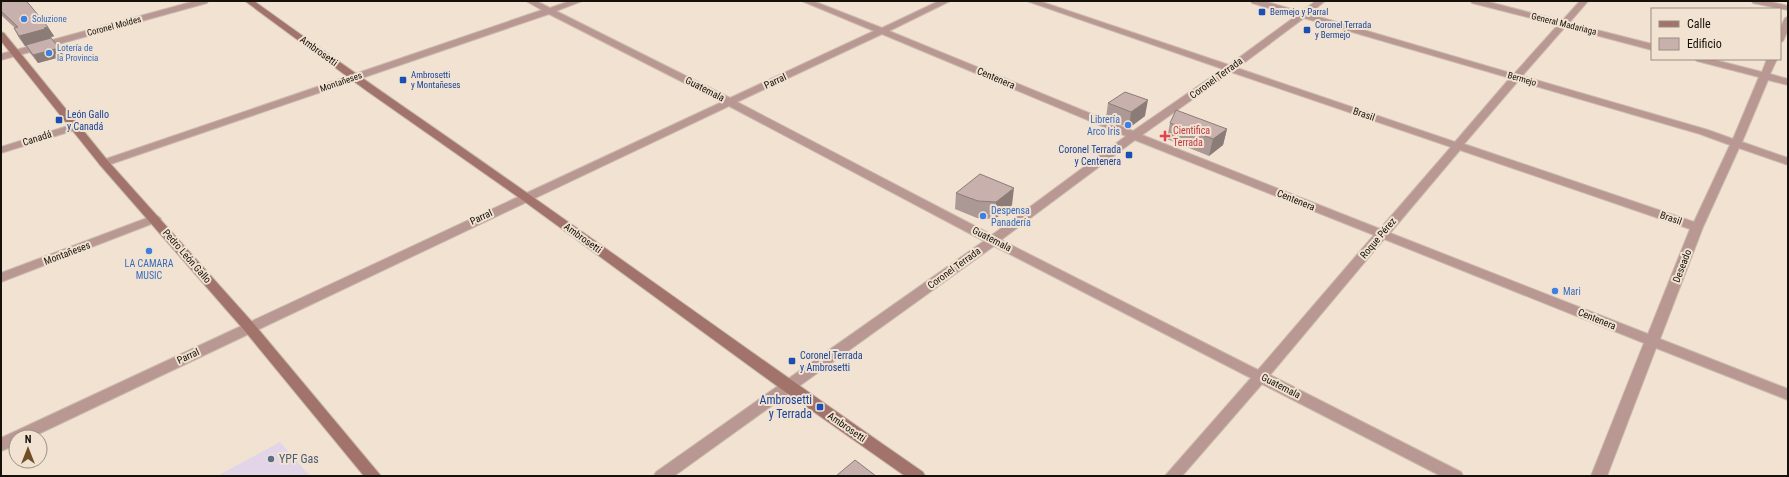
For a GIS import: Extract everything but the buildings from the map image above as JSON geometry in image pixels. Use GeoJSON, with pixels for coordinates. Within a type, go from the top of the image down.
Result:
{"type":"FeatureCollection","features":[{"type":"Feature","properties":{"kind":"street","name":"Coronel Moldes"},"geometry":{"type":"LineString","coordinates":[[1,57],[204,1]]}},
{"type":"Feature","properties":{"kind":"street","name":"Ambrosetti"},"geometry":{"type":"LineString","coordinates":[[249,1],[354,77],[525,196],[789,387],[917,476]]}},
{"type":"Feature","properties":{"kind":"street","name":"Guatemala"},"geometry":{"type":"LineString","coordinates":[[530,1],[730,102],[992,240],[1455,476]]}},
{"type":"Feature","properties":{"kind":"street","name":"Montañeses"},"geometry":{"type":"LineString","coordinates":[[104,163],[578,1]]}},
{"type":"Feature","properties":{"kind":"street","name":"Centenera"},"geometry":{"type":"LineString","coordinates":[[806,1],[1134,136],[1788,395]]}},
{"type":"Feature","properties":{"kind":"street","name":"Parral"},"geometry":{"type":"LineString","coordinates":[[36,429],[525,196],[946,1]]}},
{"type":"Feature","properties":{"kind":"street","name":"Brasil"},"geometry":{"type":"LineString","coordinates":[[1031,1],[1697,227]]}},
{"type":"Feature","properties":{"kind":"street","name":"Bermejo"},"geometry":{"type":"LineString","coordinates":[[1255,1],[1704,132],[1788,162]]}},
{"type":"Feature","properties":{"kind":"street","name":"Coronel Terrada"},"geometry":{"type":"LineString","coordinates":[[662,476],[789,387],[1321,1]]}},
{"type":"Feature","properties":{"kind":"street","name":"General Madariaga"},"geometry":{"type":"LineString","coordinates":[[1475,1],[1651,47]]}},
{"type":"Feature","properties":{"kind":"street","name":"Roque Pérez"},"geometry":{"type":"LineString","coordinates":[[1173,476],[1261,376],[1516,77],[1584,1]]}},
{"type":"Feature","properties":{"kind":"street"},"geometry":{"type":"LineString","coordinates":[[1756,1],[1788,8]]}},
{"type":"Feature","properties":{"kind":"street"},"geometry":{"type":"LineString","coordinates":[[1781,37],[1788,20]]}},
{"type":"Feature","properties":{"kind":"street","name":"Pedro León Gallo"},"geometry":{"type":"LineString","coordinates":[[1,35],[104,163],[156,219],[374,476]]}},
{"type":"Feature","properties":{"kind":"street"},"geometry":{"type":"LineString","coordinates":[[1704,60],[1788,82]]}},
{"type":"Feature","properties":{"kind":"street","name":"Deseado"},"geometry":{"type":"LineString","coordinates":[[1599,476],[1697,227],[1736,143],[1772,60]]}},
{"type":"Feature","properties":{"kind":"street","name":"Canadá"},"geometry":{"type":"LineString","coordinates":[[1,150],[74,127]]}},
{"type":"Feature","properties":{"kind":"street","name":"Montañeses"},"geometry":{"type":"LineString","coordinates":[[1,278],[156,219]]}},
{"type":"Feature","properties":{"kind":"shaded area","name":"YPF Gas"},"geometry":{"type":"Polygon","coordinates":[[[280,442],[310,476],[217,476],[280,442]]]}},
{"type":"Feature","properties":{"kind":"place","name":"Bermejo y Parral"},"geometry":{"type":"Point","coordinates":[1262,12]}},
{"type":"Feature","properties":{"kind":"place","name":"Soluzione"},"geometry":{"type":"Point","coordinates":[24,19]}},
{"type":"Feature","properties":{"kind":"place","name":"Coronel Terrada y Bermejo"},"geometry":{"type":"Point","coordinates":[1307,30]}},
{"type":"Feature","properties":{"kind":"place","name":"Lotería de la Provincia"},"geometry":{"type":"Point","coordinates":[49,53]}},
{"type":"Feature","properties":{"kind":"place","name":"Ambrosetti y Montañeses"},"geometry":{"type":"Point","coordinates":[403,80]}},
{"type":"Feature","properties":{"kind":"place","name":"León Gallo y Canadá"},"geometry":{"type":"Point","coordinates":[59,120]}},
{"type":"Feature","properties":{"kind":"place","name":"Librería Arco Iris"},"geometry":{"type":"Point","coordinates":[1128,125]}},
{"type":"Feature","properties":{"kind":"place","name":"Cientifica Terrada"},"geometry":{"type":"Point","coordinates":[1165,136]}},
{"type":"Feature","properties":{"kind":"place","name":"Coronel Terrada y Centenera"},"geometry":{"type":"Point","coordinates":[1129,155]}},
{"type":"Feature","properties":{"kind":"place","name":"Despensa Panadería"},"geometry":{"type":"Point","coordinates":[983,216]}},
{"type":"Feature","properties":{"kind":"place","name":"LA CAMARA MUSIC"},"geometry":{"type":"Point","coordinates":[149,251]}},
{"type":"Feature","properties":{"kind":"place","name":"Mari"},"geometry":{"type":"Point","coordinates":[1555,291]}},
{"type":"Feature","properties":{"kind":"place","name":"Coronel Terrada y Ambrosetti"},"geometry":{"type":"Point","coordinates":[792,361]}},
{"type":"Feature","properties":{"kind":"place","name":"Ambrosetti y Terrada"},"geometry":{"type":"Point","coordinates":[820,407]}},
{"type":"Feature","properties":{"kind":"place","name":"YPF Gas"},"geometry":{"type":"Point","coordinates":[271,459]}}]}
